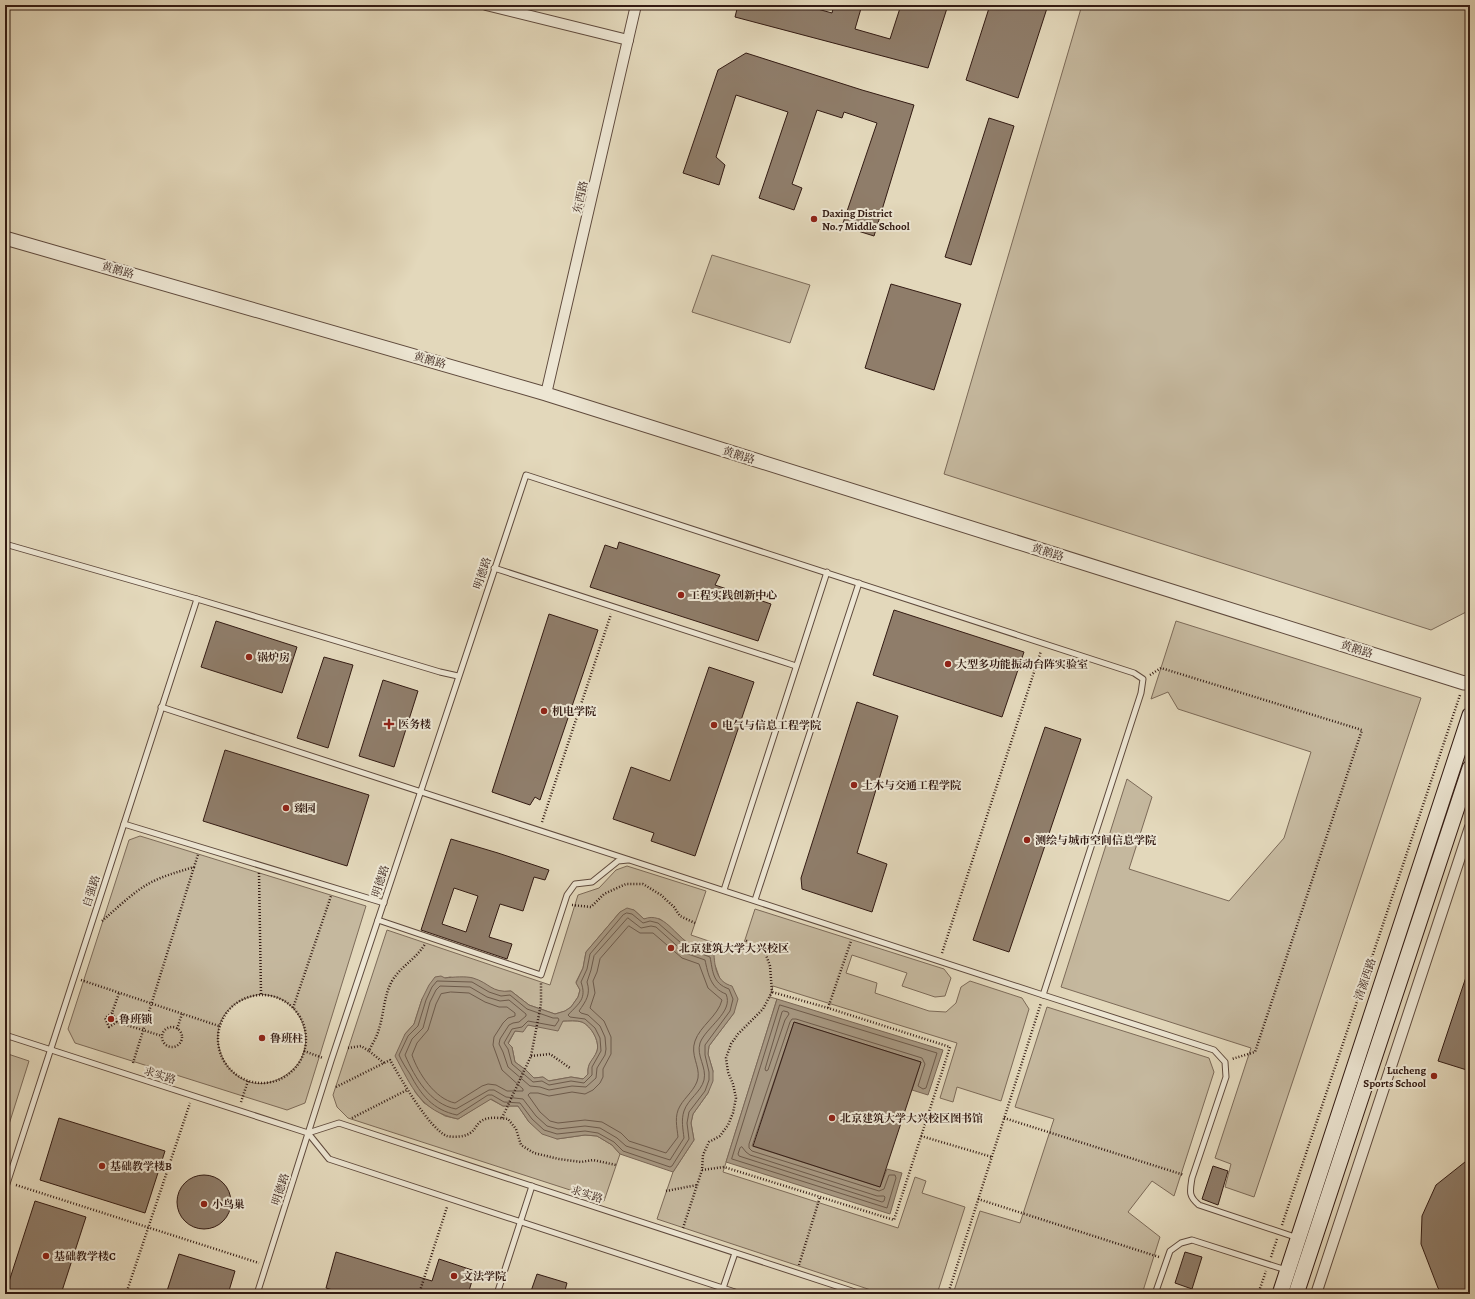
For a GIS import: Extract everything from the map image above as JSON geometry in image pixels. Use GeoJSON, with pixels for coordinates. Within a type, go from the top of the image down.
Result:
{"type":"FeatureCollection","features":[{"type":"Feature","properties":{"kind":"main road","name":"清源西路"},"geometry":{"type":"LineString","coordinates":[[1296,1294],[1295,1273],[1298,1238],[1470,715]]}},
{"type":"Feature","properties":{"kind":"main road","name":"清源西路"},"geometry":{"type":"LineString","coordinates":[[1280,1294],[1313,1243],[1470,768]]}},
{"type":"Feature","properties":{"kind":"street"},"geometry":{"type":"LineString","coordinates":[[486,5],[628,40]]}},
{"type":"Feature","properties":{"kind":"street","name":"东西路"},"geometry":{"type":"LineString","coordinates":[[546,394],[636,5]]}},
{"type":"Feature","properties":{"kind":"street","name":"黄鹅路"},"geometry":{"type":"LineString","coordinates":[[5,238],[546,394],[1467,683]]}},
{"type":"Feature","properties":{"kind":"street"},"geometry":{"type":"LineString","coordinates":[[1316,1294],[1470,828]]}},
{"type":"Feature","properties":{"kind":"lane","name":"明德路"},"geometry":{"type":"LineString","coordinates":[[257,1294],[331,1061],[526,475],[827,572]]}},
{"type":"Feature","properties":{"kind":"lane"},"geometry":{"type":"LineString","coordinates":[[5,544],[458,676]]}},
{"type":"Feature","properties":{"kind":"lane"},"geometry":{"type":"LineString","coordinates":[[494,568],[796,666]]}},
{"type":"Feature","properties":{"kind":"lane"},"geometry":{"type":"LineString","coordinates":[[724,890],[827,572],[1043,643],[1134,673],[1143,679],[1141,693],[1043,995]]}},
{"type":"Feature","properties":{"kind":"lane"},"geometry":{"type":"LineString","coordinates":[[755,900],[859,583]]}},
{"type":"Feature","properties":{"kind":"lane","name":"自强路"},"geometry":{"type":"LineString","coordinates":[[5,1190],[197,599]]}},
{"type":"Feature","properties":{"kind":"lane"},"geometry":{"type":"LineString","coordinates":[[162,707],[1214,1050],[1225,1062],[1226,1077],[1192,1178],[1190,1192],[1192,1199],[1199,1205],[1313,1243]]}},
{"type":"Feature","properties":{"kind":"lane"},"geometry":{"type":"LineString","coordinates":[[124,824],[384,903]]}},
{"type":"Feature","properties":{"kind":"lane"},"geometry":{"type":"LineString","coordinates":[[378,920],[541,975],[564,904],[568,894],[575,884],[592,882],[618,862],[630,860]]}},
{"type":"Feature","properties":{"kind":"lane","name":"求实路"},"geometry":{"type":"LineString","coordinates":[[5,1036],[308,1133],[339,1123],[861,1294]]}},
{"type":"Feature","properties":{"kind":"lane"},"geometry":{"type":"LineString","coordinates":[[308,1133],[329,1159],[742,1294]]}},
{"type":"Feature","properties":{"kind":"lane"},"geometry":{"type":"LineString","coordinates":[[497,1294],[532,1186]]}},
{"type":"Feature","properties":{"kind":"lane"},"geometry":{"type":"LineString","coordinates":[[1155,1294],[1170,1251],[1181,1243],[1192,1240],[1295,1273]]}},
{"type":"Feature","properties":{"kind":"lane"},"geometry":{"type":"LineString","coordinates":[[721,1294],[735,1253]]}},
{"type":"Feature","properties":{"kind":"path"},"geometry":{"type":"LineString","coordinates":[[540,830],[614,607]]}},
{"type":"Feature","properties":{"kind":"path"},"geometry":{"type":"LineString","coordinates":[[939,961],[1043,643]]}},
{"type":"Feature","properties":{"kind":"path"},"geometry":{"type":"LineString","coordinates":[[1143,679],[1161,668],[1362,730],[1255,1052],[1225,1062]]}},
{"type":"Feature","properties":{"kind":"path","name":"清源西路"},"geometry":{"type":"LineString","coordinates":[[1258,1294],[1467,683]]}},
{"type":"Feature","properties":{"kind":"path"},"geometry":{"type":"LineString","coordinates":[[133,1063],[200,847]]}},
{"type":"Feature","properties":{"kind":"path"},"geometry":{"type":"LineString","coordinates":[[259,865],[261,994]]}},
{"type":"Feature","properties":{"kind":"path"},"geometry":{"type":"LineString","coordinates":[[89,932],[128,898],[147,885],[168,874],[194,867]]}},
{"type":"Feature","properties":{"kind":"path"},"geometry":{"type":"LineString","coordinates":[[564,904],[592,907],[604,894],[626,884],[643,884],[661,895],[674,907],[680,916],[695,922]]}},
{"type":"Feature","properties":{"kind":"path"},"geometry":{"type":"LineString","coordinates":[[293,1008],[334,888]]}},
{"type":"Feature","properties":{"kind":"path"},"geometry":{"type":"LineString","coordinates":[[828,1008],[854,933]]}},
{"type":"Feature","properties":{"kind":"path"},"geometry":{"type":"LineString","coordinates":[[369,1051],[379,1030],[384,1004],[392,981],[405,965],[419,954],[429,938]]}},
{"type":"Feature","properties":{"kind":"path"},"geometry":{"type":"LineString","coordinates":[[681,1235],[702,1170],[703,1155],[709,1142],[720,1136],[728,1125],[733,1113],[736,1098],[734,1084],[728,1072],[726,1058],[731,1044],[738,1034],[762,1009],[772,992],[770,966],[765,952],[745,940]]}},
{"type":"Feature","properties":{"kind":"path"},"geometry":{"type":"LineString","coordinates":[[502,1118],[531,1056],[541,1004],[541,975]]}},
{"type":"Feature","properties":{"kind":"path"},"geometry":{"type":"LineString","coordinates":[[74,978],[219,1026]]}},
{"type":"Feature","properties":{"kind":"path"},"geometry":{"type":"LineString","coordinates":[[702,1170],[724,1168],[894,1220],[950,1047],[828,1008],[772,992]]}},
{"type":"Feature","properties":{"kind":"path"},"geometry":{"type":"LineString","coordinates":[[119,993],[112,1013],[105,1018],[109,1026],[117,1022],[162,1036]]}},
{"type":"Feature","properties":{"kind":"path"},"geometry":{"type":"LineString","coordinates":[[261,994],[284,1000],[293,1008],[300,1017],[305,1028],[306,1040],[304,1051],[298,1064],[288,1074],[276,1081],[262,1083],[248,1081],[236,1075],[226,1065],[220,1053],[217,1040],[219,1026],[225,1014],[235,1003],[247,997],[261,994]]}},
{"type":"Feature","properties":{"kind":"path"},"geometry":{"type":"LineString","coordinates":[[948,1294],[1043,995]]}},
{"type":"Feature","properties":{"kind":"path"},"geometry":{"type":"LineString","coordinates":[[112,1013],[117,1022]]}},
{"type":"Feature","properties":{"kind":"path"},"geometry":{"type":"LineString","coordinates":[[177,1028],[182,1014]]}},
{"type":"Feature","properties":{"kind":"path"},"geometry":{"type":"LineString","coordinates":[[167,1028],[177,1028],[181,1034],[181,1040],[175,1047],[168,1047],[163,1042],[162,1036],[167,1028]]}},
{"type":"Feature","properties":{"kind":"path"},"geometry":{"type":"LineString","coordinates":[[348,1048],[361,1046],[384,1063]]}},
{"type":"Feature","properties":{"kind":"path"},"geometry":{"type":"LineString","coordinates":[[304,1051],[331,1061]]}},
{"type":"Feature","properties":{"kind":"path"},"geometry":{"type":"LineString","coordinates":[[531,1056],[550,1054],[570,1068]]}},
{"type":"Feature","properties":{"kind":"path"},"geometry":{"type":"LineString","coordinates":[[336,1087],[390,1060],[407,1090],[434,1126],[447,1136],[462,1136],[474,1131],[482,1121],[492,1118],[508,1119],[516,1129],[521,1145],[534,1153],[581,1162],[593,1160],[616,1166]]}},
{"type":"Feature","properties":{"kind":"path"},"geometry":{"type":"LineString","coordinates":[[238,1110],[248,1081]]}},
{"type":"Feature","properties":{"kind":"path"},"geometry":{"type":"LineString","coordinates":[[351,1119],[407,1090]]}},
{"type":"Feature","properties":{"kind":"path"},"geometry":{"type":"LineString","coordinates":[[126,1294],[192,1096]]}},
{"type":"Feature","properties":{"kind":"path"},"geometry":{"type":"LineString","coordinates":[[1004,1118],[1192,1178]]}},
{"type":"Feature","properties":{"kind":"path"},"geometry":{"type":"LineString","coordinates":[[921,1136],[992,1157]]}},
{"type":"Feature","properties":{"kind":"path"},"geometry":{"type":"LineString","coordinates":[[8,1183],[266,1265]]}},
{"type":"Feature","properties":{"kind":"path"},"geometry":{"type":"LineString","coordinates":[[666,1191],[697,1184]]}},
{"type":"Feature","properties":{"kind":"path"},"geometry":{"type":"LineString","coordinates":[[796,1273],[820,1197]]}},
{"type":"Feature","properties":{"kind":"path"},"geometry":{"type":"LineString","coordinates":[[419,1294],[450,1199]]}},
{"type":"Feature","properties":{"kind":"path"},"geometry":{"type":"LineString","coordinates":[[978,1199],[1167,1259]]}},
{"type":"Feature","properties":{"kind":"shaded area"},"geometry":{"type":"Polygon","coordinates":[[[1082,5],[1470,5],[1470,610],[1431,630],[944,474],[1082,5]]]}},
{"type":"Feature","properties":{"kind":"shaded area"},"geometry":{"type":"Polygon","coordinates":[[[712,255],[810,285],[790,343],[692,312],[712,255]]]}},
{"type":"Feature","properties":{"kind":"shaded area"},"geometry":{"type":"Polygon","coordinates":[[[1176,621],[1421,698],[1254,1197],[1225,1187],[1231,1164],[1215,1158],[1251,1048],[1061,987],[1127,779],[1152,797],[1129,869],[1229,901],[1284,838],[1311,752],[1178,709],[1168,692],[1151,699],[1176,621]]]}},
{"type":"Feature","properties":{"kind":"shaded area"},"geometry":{"type":"Polygon","coordinates":[[[140,836],[366,906],[305,1103],[287,1110],[75,1043],[68,1029],[129,840],[140,836]],[[261,994],[237,1003],[223,1017],[218,1035],[220,1052],[229,1068],[243,1080],[261,1084],[281,1078],[289,1073],[301,1059],[306,1042],[303,1025],[295,1010],[281,999],[261,994]]]}},
{"type":"Feature","properties":{"kind":"shaded area"},"geometry":{"type":"Polygon","coordinates":[[[627,866],[706,891],[691,935],[741,952],[755,909],[944,969],[951,978],[945,996],[935,997],[902,986],[907,973],[852,955],[846,973],[877,983],[875,993],[929,1011],[946,1012],[956,1003],[961,987],[970,981],[1022,998],[1029,1009],[1001,1101],[957,1087],[953,1102],[940,1098],[957,1043],[773,986],[770,997],[777,999],[723,1172],[898,1228],[915,1177],[926,1181],[922,1193],[965,1207],[937,1294],[883,1294],[657,1219],[673,1172],[694,1140],[691,1123],[693,1114],[708,1093],[713,1071],[708,1054],[709,1046],[734,1013],[724,984],[720,979],[715,965],[699,949],[690,945],[660,919],[644,919],[634,910],[620,912],[586,952],[583,968],[576,982],[580,990],[578,997],[571,1007],[565,1011],[555,1014],[529,1005],[511,991],[501,992],[482,983],[450,977],[445,978],[422,999],[414,1024],[405,1034],[415,1092],[424,1103],[445,1116],[458,1119],[490,1099],[503,1106],[518,1106],[529,1122],[557,1139],[585,1135],[597,1136],[612,1145],[620,1154],[604,1201],[348,1118],[337,1107],[333,1095],[387,930],[550,985],[578,895],[599,888],[616,870],[627,866]]]}},
{"type":"Feature","properties":{"kind":"shaded area"},"geometry":{"type":"Polygon","coordinates":[[[1047,1007],[1209,1058],[1214,1072],[1174,1196],[1152,1181],[1128,1212],[1160,1237],[1142,1294],[953,1294],[980,1211],[1020,1223],[1054,1119],[1015,1107],[1047,1007]]]}},
{"type":"Feature","properties":{"kind":"shaded area"},"geometry":{"type":"Polygon","coordinates":[[[563,1021],[582,1022],[589,1027],[596,1038],[598,1047],[590,1064],[588,1074],[584,1079],[571,1077],[548,1081],[543,1077],[534,1078],[515,1062],[512,1047],[508,1044],[515,1031],[520,1031],[528,1025],[541,1027],[563,1021]]]}},
{"type":"Feature","properties":{"kind":"shaded area"},"geometry":{"type":"Polygon","coordinates":[[[5,1053],[29,1061],[5,1137],[5,1053]]]}},
{"type":"Feature","properties":{"kind":"water"},"geometry":{"type":"Polygon","coordinates":[[[627,908],[634,910],[644,919],[651,917],[658,918],[691,945],[714,955],[715,965],[720,978],[732,986],[738,999],[734,1013],[709,1046],[708,1054],[713,1071],[713,1081],[708,1093],[693,1114],[691,1123],[694,1140],[673,1172],[620,1154],[612,1145],[597,1136],[585,1135],[557,1139],[542,1134],[529,1122],[518,1106],[503,1106],[491,1099],[458,1119],[445,1115],[426,1104],[412,1087],[395,1056],[405,1034],[414,1024],[422,999],[435,977],[473,978],[499,991],[511,991],[529,1005],[555,1014],[565,1011],[571,1007],[578,997],[580,990],[576,983],[583,968],[586,952],[620,912],[627,908]],[[563,1021],[558,1031],[528,1025],[523,1032],[515,1031],[508,1043],[512,1047],[515,1062],[534,1078],[543,1077],[549,1081],[571,1077],[583,1079],[588,1074],[589,1064],[598,1047],[596,1038],[589,1027],[582,1022],[563,1021]]]}},
{"type":"Feature","properties":{"kind":"water"},"geometry":{"type":"Polygon","coordinates":[[[777,999],[943,1050],[928,1095],[912,1090],[921,1062],[794,1022],[752,1146],[880,1187],[887,1169],[902,1173],[890,1214],[726,1162],[777,999]]]}},
{"type":"Feature","properties":{"kind":"building"},"geometry":{"type":"Polygon","coordinates":[[[738,5],[803,5],[832,13],[834,5],[862,5],[855,29],[890,39],[901,5],[948,5],[928,68],[735,17],[738,5]]]}},
{"type":"Feature","properties":{"kind":"building"},"geometry":{"type":"Polygon","coordinates":[[[990,5],[1048,5],[1018,98],[966,80],[990,5]]]}},
{"type":"Feature","properties":{"kind":"building"},"geometry":{"type":"Polygon","coordinates":[[[746,53],[914,105],[874,236],[842,226],[877,123],[844,112],[842,118],[817,110],[792,184],[802,188],[794,210],[759,198],[788,112],[736,95],[716,157],[725,165],[719,185],[683,173],[718,70],[746,53]]]}},
{"type":"Feature","properties":{"kind":"building"},"geometry":{"type":"Polygon","coordinates":[[[989,118],[1014,126],[971,265],[945,257],[989,118]]]}},
{"type":"Feature","properties":{"kind":"building"},"geometry":{"type":"Polygon","coordinates":[[[891,284],[961,304],[934,390],[865,368],[891,284]]]}},
{"type":"Feature","properties":{"kind":"building","name":"工程实践创新中心"},"geometry":{"type":"Polygon","coordinates":[[[619,542],[720,575],[715,585],[771,604],[758,641],[590,587],[605,545],[617,549],[619,542]]]}},
{"type":"Feature","properties":{"kind":"building","name":"大型多功能振动台阵实验室"},"geometry":{"type":"Polygon","coordinates":[[[894,610],[1024,652],[1002,717],[873,675],[894,610]]]}},
{"type":"Feature","properties":{"kind":"building","name":"机电学院"},"geometry":{"type":"Polygon","coordinates":[[[549,614],[598,630],[540,800],[535,797],[530,805],[492,792],[549,614]]]}},
{"type":"Feature","properties":{"kind":"building","name":"锅炉房"},"geometry":{"type":"Polygon","coordinates":[[[216,621],[297,647],[282,693],[201,667],[216,621]]]}},
{"type":"Feature","properties":{"kind":"building"},"geometry":{"type":"Polygon","coordinates":[[[324,657],[353,665],[328,748],[297,738],[324,657]]]}},
{"type":"Feature","properties":{"kind":"building","name":"电气与信息工程学院"},"geometry":{"type":"Polygon","coordinates":[[[709,667],[754,682],[695,856],[651,841],[654,833],[613,819],[631,767],[670,781],[709,667]]]}},
{"type":"Feature","properties":{"kind":"building","name":"医务楼"},"geometry":{"type":"Polygon","coordinates":[[[383,680],[418,691],[394,767],[359,756],[383,680]]]}},
{"type":"Feature","properties":{"kind":"building","name":"土木与交通工程学院"},"geometry":{"type":"Polygon","coordinates":[[[857,702],[898,716],[857,853],[887,864],[872,912],[802,889],[801,878],[857,702]]]}},
{"type":"Feature","properties":{"kind":"building","name":"测绘与城市空间信息学院"},"geometry":{"type":"Polygon","coordinates":[[[1045,727],[1081,739],[1009,952],[973,940],[1045,727]]]}},
{"type":"Feature","properties":{"kind":"building","name":"臻园"},"geometry":{"type":"Polygon","coordinates":[[[225,750],[369,795],[347,866],[203,821],[225,750]]]}},
{"type":"Feature","properties":{"kind":"building"},"geometry":{"type":"Polygon","coordinates":[[[451,839],[549,870],[545,880],[534,877],[523,911],[500,904],[489,937],[512,944],[507,959],[421,930],[451,839]],[[454,888],[442,924],[466,932],[478,896],[454,888]]]}},
{"type":"Feature","properties":{"kind":"building"},"geometry":{"type":"Polygon","coordinates":[[[1468,971],[1470,971],[1470,1071],[1438,1061],[1468,971]]]}},
{"type":"Feature","properties":{"kind":"building","name":"北京建筑大学大兴校区图书馆"},"geometry":{"type":"Polygon","coordinates":[[[794,1022],[921,1062],[880,1187],[753,1146],[794,1022]]]}},
{"type":"Feature","properties":{"kind":"building","name":"基础教学楼B"},"geometry":{"type":"Polygon","coordinates":[[[59,1118],[165,1151],[145,1213],[40,1180],[59,1118]]]}},
{"type":"Feature","properties":{"kind":"building"},"geometry":{"type":"Polygon","coordinates":[[[1470,1158],[1470,1294],[1444,1294],[1438,1288],[1421,1244],[1422,1216],[1436,1185],[1470,1158]]]}},
{"type":"Feature","properties":{"kind":"building"},"geometry":{"type":"Polygon","coordinates":[[[1213,1166],[1228,1171],[1218,1205],[1202,1199],[1213,1166]]]}},
{"type":"Feature","properties":{"kind":"building","name":"小鸟巢"},"geometry":{"type":"Polygon","coordinates":[[[199,1175],[209,1175],[219,1179],[227,1187],[231,1197],[231,1207],[227,1217],[219,1225],[209,1229],[199,1229],[189,1225],[181,1217],[177,1207],[177,1197],[181,1187],[189,1179],[199,1175]]]}},
{"type":"Feature","properties":{"kind":"building","name":"基础教学楼C"},"geometry":{"type":"Polygon","coordinates":[[[35,1201],[86,1217],[61,1294],[5,1294],[35,1201]]]}},
{"type":"Feature","properties":{"kind":"building"},"geometry":{"type":"Polygon","coordinates":[[[336,1252],[432,1281],[439,1259],[475,1271],[468,1294],[346,1294],[326,1288],[336,1252]]]}},
{"type":"Feature","properties":{"kind":"building"},"geometry":{"type":"Polygon","coordinates":[[[1185,1252],[1202,1257],[1192,1289],[1175,1283],[1185,1252]]]}},
{"type":"Feature","properties":{"kind":"building"},"geometry":{"type":"Polygon","coordinates":[[[179,1254],[235,1271],[228,1294],[166,1294],[179,1254]]]}},
{"type":"Feature","properties":{"kind":"building"},"geometry":{"type":"Polygon","coordinates":[[[537,1274],[567,1283],[564,1294],[530,1294],[537,1274]]]}},
{"type":"Feature","properties":{"kind":"place","name":"Daxing District No.7 Middle School"},"geometry":{"type":"Point","coordinates":[814,219]}},
{"type":"Feature","properties":{"kind":"place","name":"工程实践创新中心"},"geometry":{"type":"Point","coordinates":[681,595]}},
{"type":"Feature","properties":{"kind":"place","name":"锅炉房"},"geometry":{"type":"Point","coordinates":[249,657]}},
{"type":"Feature","properties":{"kind":"place","name":"大型多功能振动台阵实验室"},"geometry":{"type":"Point","coordinates":[948,664]}},
{"type":"Feature","properties":{"kind":"place","name":"机电学院"},"geometry":{"type":"Point","coordinates":[544,711]}},
{"type":"Feature","properties":{"kind":"place","name":"医务楼"},"geometry":{"type":"Point","coordinates":[389,724]}},
{"type":"Feature","properties":{"kind":"place","name":"电气与信息工程学院"},"geometry":{"type":"Point","coordinates":[714,725]}},
{"type":"Feature","properties":{"kind":"place","name":"土木与交通工程学院"},"geometry":{"type":"Point","coordinates":[854,785]}},
{"type":"Feature","properties":{"kind":"place","name":"臻园"},"geometry":{"type":"Point","coordinates":[286,808]}},
{"type":"Feature","properties":{"kind":"place","name":"测绘与城市空间信息学院"},"geometry":{"type":"Point","coordinates":[1027,840]}},
{"type":"Feature","properties":{"kind":"place","name":"北京建筑大学大兴校区"},"geometry":{"type":"Point","coordinates":[671,948]}},
{"type":"Feature","properties":{"kind":"place","name":"鲁班锁"},"geometry":{"type":"Point","coordinates":[111,1019]}},
{"type":"Feature","properties":{"kind":"place","name":"鲁班柱"},"geometry":{"type":"Point","coordinates":[262,1038]}},
{"type":"Feature","properties":{"kind":"place","name":"Lucheng Sports School"},"geometry":{"type":"Point","coordinates":[1434,1076]}},
{"type":"Feature","properties":{"kind":"place","name":"北京建筑大学大兴校区图书馆"},"geometry":{"type":"Point","coordinates":[832,1118]}},
{"type":"Feature","properties":{"kind":"place","name":"基础教学楼B"},"geometry":{"type":"Point","coordinates":[102,1166]}},
{"type":"Feature","properties":{"kind":"place","name":"小鸟巢"},"geometry":{"type":"Point","coordinates":[204,1204]}},
{"type":"Feature","properties":{"kind":"place","name":"基础教学楼C"},"geometry":{"type":"Point","coordinates":[46,1256]}},
{"type":"Feature","properties":{"kind":"place","name":"文法学院"},"geometry":{"type":"Point","coordinates":[454,1276]}}]}
